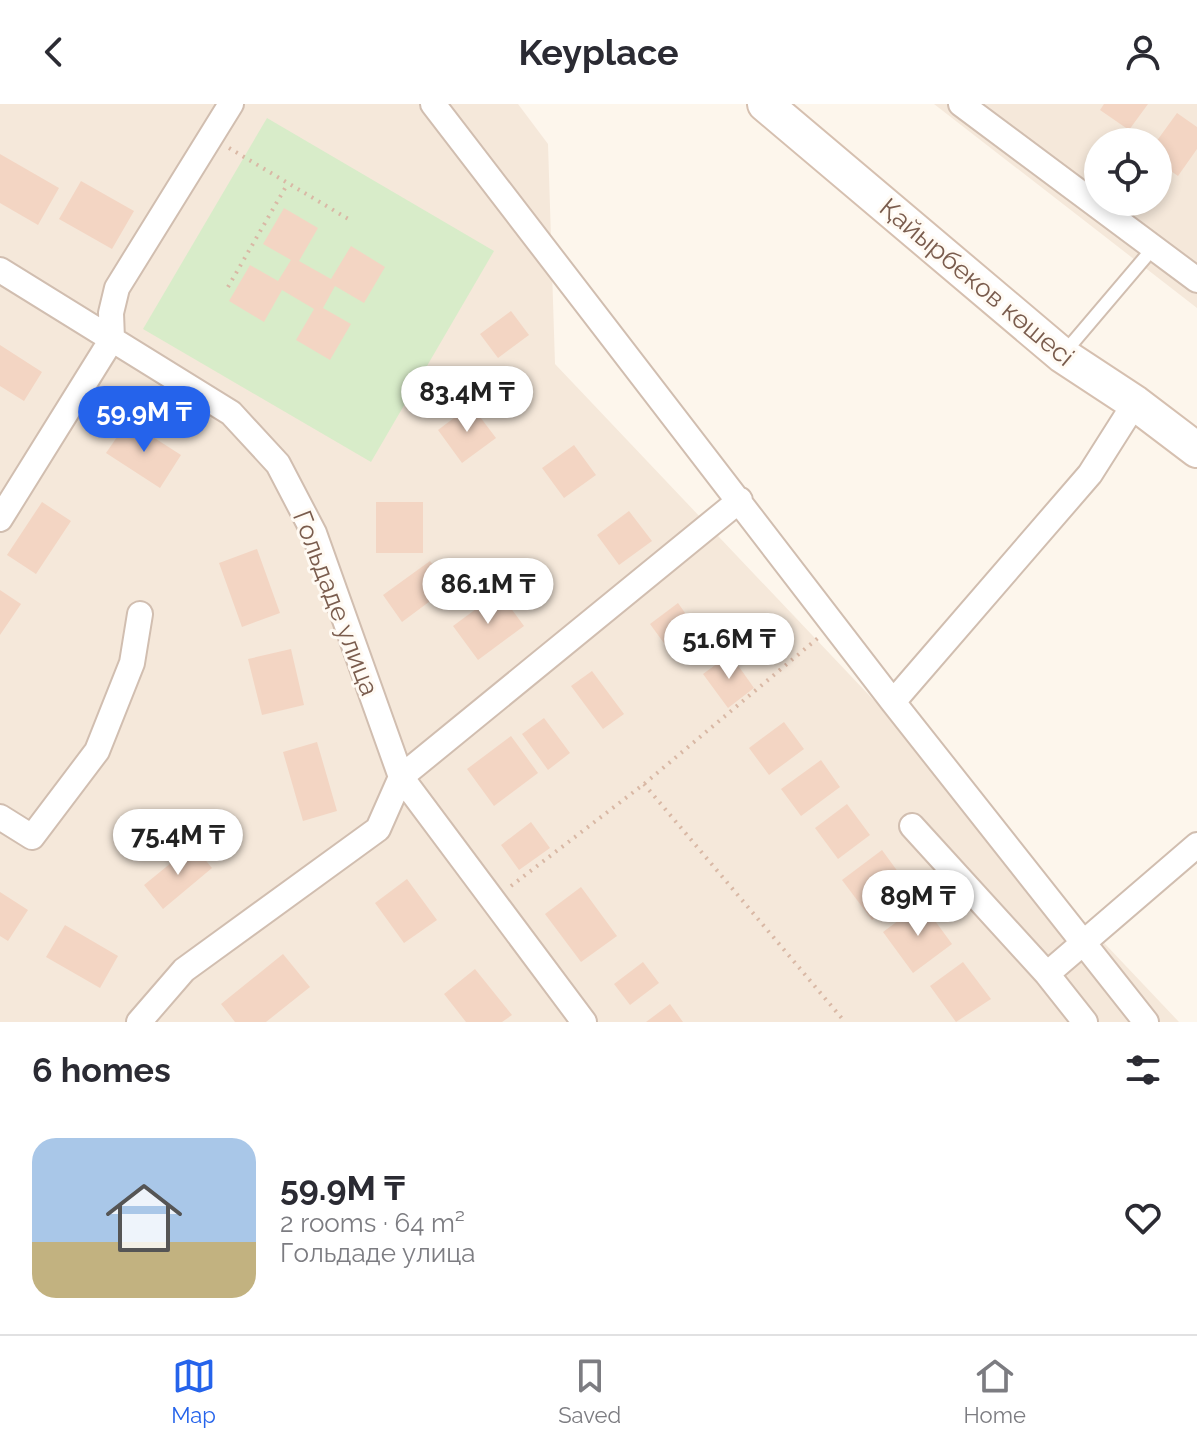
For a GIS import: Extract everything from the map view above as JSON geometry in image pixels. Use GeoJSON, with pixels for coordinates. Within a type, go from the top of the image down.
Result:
{"type":"FeatureCollection","features":[{"type":"Feature","properties":{"kind":"main road","name":"Қайырбеков көшесі"},"geometry":{"type":"LineString","coordinates":[[765,104],[1062,355],[1135,403],[1197,450]]}},
{"type":"Feature","properties":{"kind":"street"},"geometry":{"type":"LineString","coordinates":[[0,519],[112,339],[111,313],[117,288],[231,104]]}},
{"type":"Feature","properties":{"kind":"street"},"geometry":{"type":"LineString","coordinates":[[433,104],[893,702],[1146,1022]]}},
{"type":"Feature","properties":{"kind":"street"},"geometry":{"type":"LineString","coordinates":[[961,104],[1197,280]]}},
{"type":"Feature","properties":{"kind":"street","name":"Гольдаде улица"},"geometry":{"type":"LineString","coordinates":[[0,270],[231,413],[278,464],[314,533],[401,777],[584,1022]]}},
{"type":"Feature","properties":{"kind":"street"},"geometry":{"type":"LineString","coordinates":[[893,702],[1090,474],[1135,403]]}},
{"type":"Feature","properties":{"kind":"street"},"geometry":{"type":"LineString","coordinates":[[139,1022],[184,970],[378,829],[401,777],[740,500]]}},
{"type":"Feature","properties":{"kind":"street"},"geometry":{"type":"LineString","coordinates":[[0,817],[32,837],[97,751],[132,663],[140,614]]}},
{"type":"Feature","properties":{"kind":"street"},"geometry":{"type":"LineString","coordinates":[[912,826],[1047,974],[1085,1022]]}},
{"type":"Feature","properties":{"kind":"street"},"geometry":{"type":"LineString","coordinates":[[1047,974],[1197,845]]}},
{"type":"Feature","properties":{"kind":"lane"},"geometry":{"type":"LineString","coordinates":[[1062,355],[1154,247]]}},
{"type":"Feature","properties":{"kind":"path"},"geometry":{"type":"LineString","coordinates":[[210,137],[350,220]]}},
{"type":"Feature","properties":{"kind":"path"},"geometry":{"type":"LineString","coordinates":[[228,287],[288,183]]}},
{"type":"Feature","properties":{"kind":"path"},"geometry":{"type":"LineString","coordinates":[[493,900],[644,784],[835,623]]}},
{"type":"Feature","properties":{"kind":"path"},"geometry":{"type":"LineString","coordinates":[[644,784],[845,1022]]}},
{"type":"Feature","properties":{"kind":"shaded area"},"geometry":{"type":"Polygon","coordinates":[[[0,104],[518,104],[548,144],[555,364],[1179,1022],[0,1022],[0,104]]]}},
{"type":"Feature","properties":{"kind":"shaded area"},"geometry":{"type":"Polygon","coordinates":[[[934,104],[1197,104],[1197,308],[934,104]]]}},
{"type":"Feature","properties":{"kind":"green space"},"geometry":{"type":"Polygon","coordinates":[[[267,118],[494,251],[371,462],[143,329],[267,118]]]}},
{"type":"Feature","properties":{"kind":"building"},"geometry":{"type":"Polygon","coordinates":[[[1104,104],[1148,104],[1130,128],[1100,110],[1104,104]]]}},
{"type":"Feature","properties":{"kind":"building"},"geometry":{"type":"Polygon","coordinates":[[[1177,113],[1197,127],[1197,149],[1178,176],[1172,172],[1172,128],[1166,128],[1177,113]]]}},
{"type":"Feature","properties":{"kind":"building"},"geometry":{"type":"Polygon","coordinates":[[[0,154],[59,188],[38,225],[0,203],[0,154]]]}},
{"type":"Feature","properties":{"kind":"building"},"geometry":{"type":"Polygon","coordinates":[[[81,181],[134,211],[112,249],[59,219],[81,181]]]}},
{"type":"Feature","properties":{"kind":"building"},"geometry":{"type":"Polygon","coordinates":[[[284,208],[318,228],[299,261],[331,279],[351,246],[385,267],[364,303],[335,286],[323,308],[351,324],[330,360],[296,340],[314,309],[282,290],[264,322],[229,301],[250,265],[278,281],[291,260],[263,244],[284,208]]]}},
{"type":"Feature","properties":{"kind":"building"},"geometry":{"type":"Polygon","coordinates":[[[511,311],[529,335],[498,358],[480,334],[511,311]]]}},
{"type":"Feature","properties":{"kind":"building"},"geometry":{"type":"Polygon","coordinates":[[[0,345],[42,372],[24,401],[0,386],[0,345]]]}},
{"type":"Feature","properties":{"kind":"building"},"geometry":{"type":"Polygon","coordinates":[[[471,405],[496,438],[462,463],[438,430],[471,405]]]}},
{"type":"Feature","properties":{"kind":"building"},"geometry":{"type":"Polygon","coordinates":[[[128,421],[181,455],[160,488],[106,453],[128,421]]]}},
{"type":"Feature","properties":{"kind":"building"},"geometry":{"type":"Polygon","coordinates":[[[574,445],[596,475],[564,498],[542,468],[574,445]]]}},
{"type":"Feature","properties":{"kind":"building"},"geometry":{"type":"Polygon","coordinates":[[[42,502],[71,521],[36,574],[7,555],[42,502]]]}},
{"type":"Feature","properties":{"kind":"building"},"geometry":{"type":"Polygon","coordinates":[[[376,502],[423,502],[423,553],[376,553],[376,502]]]}},
{"type":"Feature","properties":{"kind":"building"},"geometry":{"type":"Polygon","coordinates":[[[629,511],[652,541],[619,565],[597,535],[629,511]]]}},
{"type":"Feature","properties":{"kind":"building"},"geometry":{"type":"Polygon","coordinates":[[[257,549],[280,613],[242,627],[219,563],[257,549]]]}},
{"type":"Feature","properties":{"kind":"building"},"geometry":{"type":"Polygon","coordinates":[[[430,561],[449,587],[402,622],[383,595],[430,561]]]}},
{"type":"Feature","properties":{"kind":"building"},"geometry":{"type":"Polygon","coordinates":[[[0,590],[21,604],[0,635],[0,590]]]}},
{"type":"Feature","properties":{"kind":"building"},"geometry":{"type":"Polygon","coordinates":[[[499,592],[524,626],[478,660],[453,626],[499,592]]]}},
{"type":"Feature","properties":{"kind":"building"},"geometry":{"type":"Polygon","coordinates":[[[678,603],[705,641],[677,661],[650,624],[678,603]]]}},
{"type":"Feature","properties":{"kind":"building"},"geometry":{"type":"Polygon","coordinates":[[[291,649],[304,705],[262,715],[248,659],[291,649]]]}},
{"type":"Feature","properties":{"kind":"building"},"geometry":{"type":"Polygon","coordinates":[[[730,654],[754,688],[728,708],[703,674],[730,654]]]}},
{"type":"Feature","properties":{"kind":"building"},"geometry":{"type":"Polygon","coordinates":[[[592,671],[624,714],[603,729],[571,686],[592,671]]]}},
{"type":"Feature","properties":{"kind":"building"},"geometry":{"type":"Polygon","coordinates":[[[544,718],[570,753],[548,770],[522,734],[544,718]]]}},
{"type":"Feature","properties":{"kind":"building"},"geometry":{"type":"Polygon","coordinates":[[[784,722],[804,749],[769,775],[749,748],[784,722]]]}},
{"type":"Feature","properties":{"kind":"building"},"geometry":{"type":"Polygon","coordinates":[[[511,736],[538,773],[494,806],[467,769],[511,736]]]}},
{"type":"Feature","properties":{"kind":"building"},"geometry":{"type":"Polygon","coordinates":[[[317,742],[337,811],[303,821],[283,752],[317,742]]]}},
{"type":"Feature","properties":{"kind":"building"},"geometry":{"type":"Polygon","coordinates":[[[821,760],[840,787],[801,816],[781,789],[821,760]]]}},
{"type":"Feature","properties":{"kind":"building"},"geometry":{"type":"Polygon","coordinates":[[[847,804],[870,835],[838,859],[815,828],[847,804]]]}},
{"type":"Feature","properties":{"kind":"building"},"geometry":{"type":"Polygon","coordinates":[[[531,822],[550,848],[519,870],[501,845],[531,822]]]}},
{"type":"Feature","properties":{"kind":"building"},"geometry":{"type":"Polygon","coordinates":[[[193,845],[212,868],[163,909],[144,885],[193,845]]]}},
{"type":"Feature","properties":{"kind":"building"},"geometry":{"type":"Polygon","coordinates":[[[882,850],[912,891],[872,920],[842,880],[882,850]]]}},
{"type":"Feature","properties":{"kind":"building"},"geometry":{"type":"Polygon","coordinates":[[[407,879],[437,920],[404,943],[375,903],[407,879]]]}},
{"type":"Feature","properties":{"kind":"building"},"geometry":{"type":"Polygon","coordinates":[[[581,887],[617,936],[581,962],[545,914],[581,887]]]}},
{"type":"Feature","properties":{"kind":"building"},"geometry":{"type":"Polygon","coordinates":[[[0,892],[28,910],[8,941],[0,936],[0,892]]]}},
{"type":"Feature","properties":{"kind":"building"},"geometry":{"type":"Polygon","coordinates":[[[922,903],[952,944],[913,973],[883,932],[922,903]]]}},
{"type":"Feature","properties":{"kind":"building"},"geometry":{"type":"Polygon","coordinates":[[[65,925],[118,956],[100,988],[46,957],[65,925]]]}},
{"type":"Feature","properties":{"kind":"building"},"geometry":{"type":"Polygon","coordinates":[[[283,954],[310,987],[266,1022],[235,1022],[221,1004],[283,954]]]}},
{"type":"Feature","properties":{"kind":"building"},"geometry":{"type":"Polygon","coordinates":[[[643,962],[659,983],[630,1005],[614,984],[643,962]]]}},
{"type":"Feature","properties":{"kind":"building"},"geometry":{"type":"Polygon","coordinates":[[[963,962],[991,999],[956,1022],[930,986],[963,962]]]}},
{"type":"Feature","properties":{"kind":"building"},"geometry":{"type":"Polygon","coordinates":[[[475,969],[512,1015],[502,1022],[466,1022],[444,994],[475,969]]]}},
{"type":"Feature","properties":{"kind":"building"},"geometry":{"type":"Polygon","coordinates":[[[670,1004],[683,1022],[646,1022],[670,1004]]]}}]}
